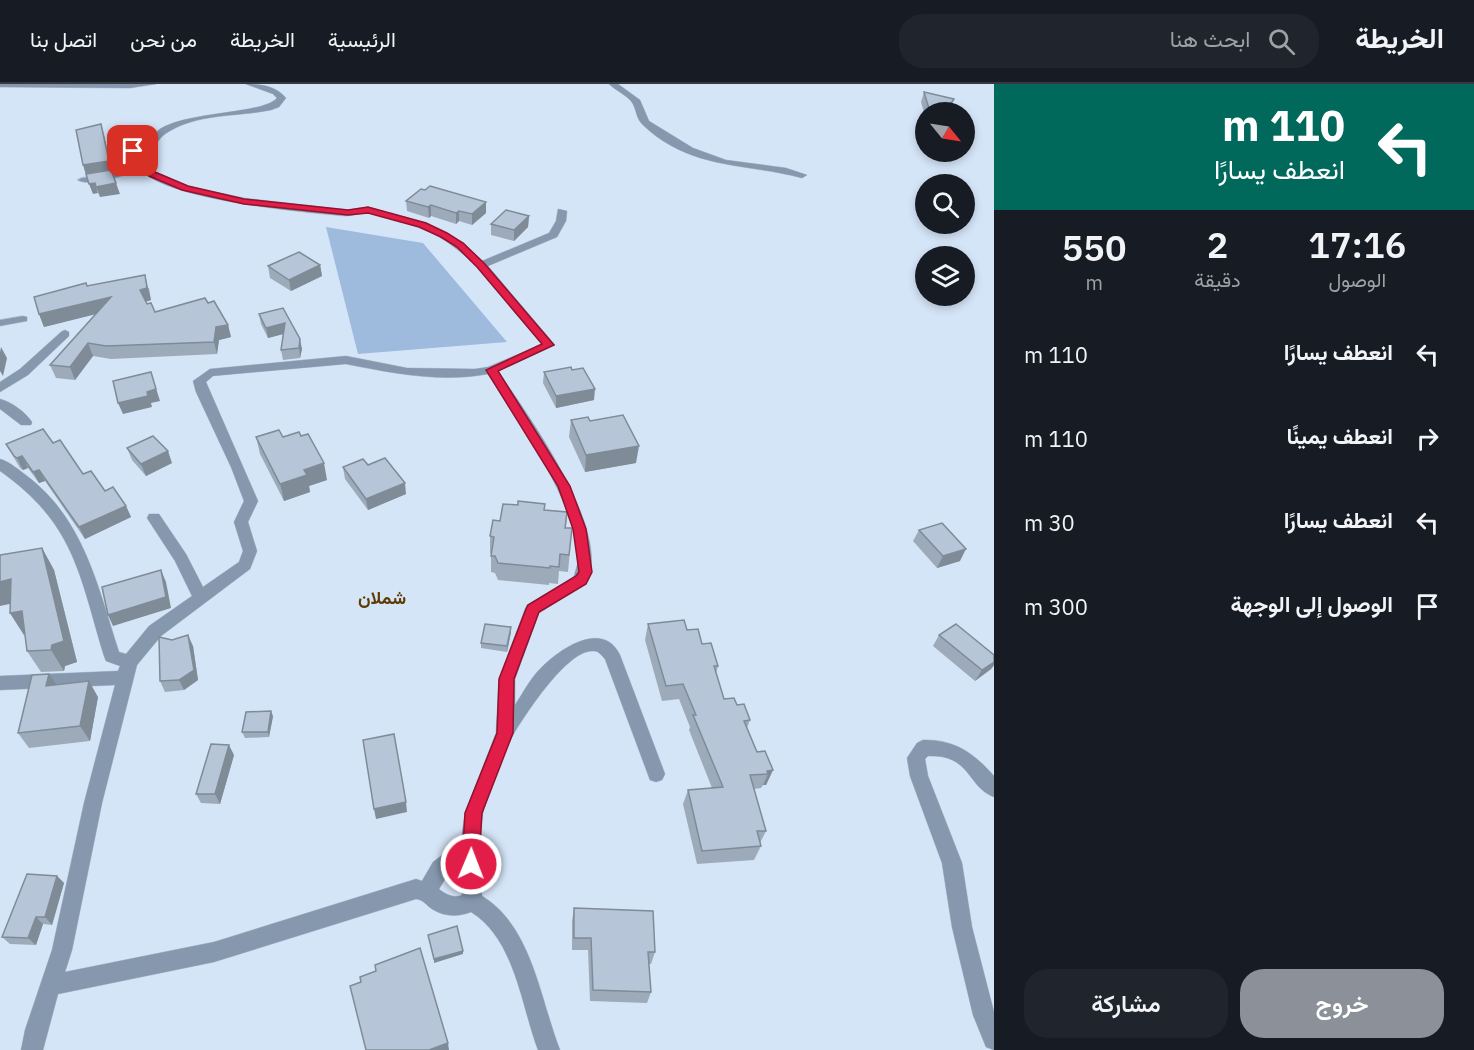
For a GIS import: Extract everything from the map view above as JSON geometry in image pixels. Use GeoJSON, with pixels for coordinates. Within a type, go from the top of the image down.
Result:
{"type":"FeatureCollection","features":[{"type":"Feature","properties":{"kind":"street"},"geometry":{"type":"LineString","coordinates":[[0,85],[130,86],[152,84]]}},
{"type":"Feature","properties":{"kind":"street"},"geometry":{"type":"LineString","coordinates":[[142,155],[152,147],[158,134],[184,121],[268,108],[276,105],[282,98],[276,92],[250,84]]}},
{"type":"Feature","properties":{"kind":"street"},"geometry":{"type":"LineString","coordinates":[[613,84],[638,102],[641,117],[646,123],[690,150],[734,165],[788,170],[802,176]]}},
{"type":"Feature","properties":{"kind":"street"},"geometry":{"type":"LineString","coordinates":[[130,143],[133,151],[142,155]]}},
{"type":"Feature","properties":{"kind":"street"},"geometry":{"type":"LineString","coordinates":[[32,1050],[36,1030],[62,950],[93,803],[128,670],[155,631],[245,565],[250,551],[241,522],[251,501],[199,381],[210,373],[346,360],[425,373],[475,373],[491,370],[549,345],[481,265],[460,245],[423,225],[368,210],[348,213],[244,201],[185,188],[152,174],[144,166],[142,155]]}},
{"type":"Feature","properties":{"kind":"street"},"geometry":{"type":"LineString","coordinates":[[481,265],[553,235],[561,221],[562,211]]}},
{"type":"Feature","properties":{"kind":"street"},"geometry":{"type":"LineString","coordinates":[[0,323],[23,319]]}},
{"type":"Feature","properties":{"kind":"street"},"geometry":{"type":"LineString","coordinates":[[0,388],[24,372],[65,334]]}},
{"type":"Feature","properties":{"kind":"street"},"geometry":{"type":"LineString","coordinates":[[491,370],[564,486],[579,529],[585,572],[581,580],[533,609],[507,679],[505,733]]}},
{"type":"Feature","properties":{"kind":"street"},"geometry":{"type":"LineString","coordinates":[[0,403],[26,422]]}},
{"type":"Feature","properties":{"kind":"street"},"geometry":{"type":"LineString","coordinates":[[0,464],[38,493],[56,512],[82,555],[112,656],[128,670]]}},
{"type":"Feature","properties":{"kind":"street"},"geometry":{"type":"LineString","coordinates":[[154,518],[181,558],[200,597]]}},
{"type":"Feature","properties":{"kind":"street"},"geometry":{"type":"LineString","coordinates":[[472,901],[470,846],[474,813],[505,733],[546,673],[564,657],[590,644],[601,645],[612,655],[656,774]]}},
{"type":"Feature","properties":{"kind":"street"},"geometry":{"type":"LineString","coordinates":[[0,683],[128,670]]}},
{"type":"Feature","properties":{"kind":"street"},"geometry":{"type":"LineString","coordinates":[[994,789],[970,761],[941,746],[923,748],[916,759],[952,863],[962,927],[984,1015],[994,1039]]}},
{"type":"Feature","properties":{"kind":"street"},"geometry":{"type":"LineString","coordinates":[[427,891],[440,868],[470,846]]}},
{"type":"Feature","properties":{"kind":"street"},"geometry":{"type":"LineString","coordinates":[[52,985],[214,952],[416,889],[427,891],[439,902],[458,907],[472,901]]}},
{"type":"Feature","properties":{"kind":"street"},"geometry":{"type":"LineString","coordinates":[[472,901],[490,913],[504,928],[526,980],[546,1049]]}},
{"type":"Feature","properties":{"kind":"lane"},"geometry":{"type":"LineString","coordinates":[[82,180],[108,177],[144,166]]}},
{"type":"Feature","properties":{"kind":"shaded area"},"geometry":{"type":"Polygon","coordinates":[[[326,227],[423,243],[507,342],[358,354],[326,227]]]}},
{"type":"Feature","properties":{"kind":"building"},"geometry":{"type":"Polygon","coordinates":[[[924,92],[954,99],[952,102],[927,102],[924,92]]]}},
{"type":"Feature","properties":{"kind":"building"},"geometry":{"type":"Polygon","coordinates":[[[101,124],[109,161],[83,165],[76,130],[101,124]]]}},
{"type":"Feature","properties":{"kind":"building"},"geometry":{"type":"Polygon","coordinates":[[[111,170],[116,183],[96,187],[95,183],[89,184],[86,174],[111,170]]]}},
{"type":"Feature","properties":{"kind":"building"},"geometry":{"type":"Polygon","coordinates":[[[430,186],[486,202],[472,214],[459,211],[456,213],[431,205],[428,207],[406,201],[421,189],[425,190],[430,186]]]}},
{"type":"Feature","properties":{"kind":"building"},"geometry":{"type":"Polygon","coordinates":[[[506,210],[529,216],[514,230],[491,224],[506,210]]]}},
{"type":"Feature","properties":{"kind":"building"},"geometry":{"type":"Polygon","coordinates":[[[299,252],[320,265],[289,280],[268,266],[299,252]]]}},
{"type":"Feature","properties":{"kind":"building"},"geometry":{"type":"Polygon","coordinates":[[[145,275],[147,288],[140,290],[147,304],[151,303],[155,312],[205,298],[208,303],[214,301],[228,325],[216,327],[214,342],[106,346],[88,343],[70,367],[50,365],[111,297],[39,314],[34,297],[86,283],[87,286],[145,275]]]}},
{"type":"Feature","properties":{"kind":"building"},"geometry":{"type":"Polygon","coordinates":[[[283,308],[300,339],[299,348],[281,350],[285,323],[266,328],[259,314],[283,308]]]}},
{"type":"Feature","properties":{"kind":"building"},"geometry":{"type":"Polygon","coordinates":[[[571,367],[572,370],[583,368],[595,389],[556,396],[544,372],[571,367]]]}},
{"type":"Feature","properties":{"kind":"building"},"geometry":{"type":"Polygon","coordinates":[[[151,372],[156,389],[147,392],[148,396],[118,403],[113,381],[151,372]]]}},
{"type":"Feature","properties":{"kind":"building"},"geometry":{"type":"Polygon","coordinates":[[[623,415],[639,446],[586,455],[571,420],[588,417],[590,421],[623,415]]]}},
{"type":"Feature","properties":{"kind":"building"},"geometry":{"type":"Polygon","coordinates":[[[43,429],[53,443],[60,440],[83,474],[91,471],[105,491],[113,487],[126,506],[79,527],[39,470],[33,472],[22,456],[17,458],[14,456],[6,444],[43,429]]]}},
{"type":"Feature","properties":{"kind":"building"},"geometry":{"type":"Polygon","coordinates":[[[279,430],[283,437],[299,432],[301,436],[308,434],[324,463],[304,470],[307,475],[280,484],[256,437],[279,430]]]}},
{"type":"Feature","properties":{"kind":"building"},"geometry":{"type":"Polygon","coordinates":[[[153,436],[168,451],[141,464],[127,448],[153,436]]]}},
{"type":"Feature","properties":{"kind":"building"},"geometry":{"type":"Polygon","coordinates":[[[385,458],[405,483],[366,499],[343,467],[363,459],[368,465],[385,458]]]}},
{"type":"Feature","properties":{"kind":"building"},"geometry":{"type":"Polygon","coordinates":[[[518,501],[545,504],[544,510],[567,512],[565,528],[572,528],[569,555],[560,554],[559,567],[498,563],[495,556],[491,556],[494,537],[490,536],[493,520],[500,521],[503,504],[518,505],[518,501]]]}},
{"type":"Feature","properties":{"kind":"building"},"geometry":{"type":"Polygon","coordinates":[[[942,523],[966,549],[943,556],[919,530],[942,523]]]}},
{"type":"Feature","properties":{"kind":"building"},"geometry":{"type":"Polygon","coordinates":[[[42,548],[64,641],[52,645],[51,650],[27,651],[22,611],[10,613],[11,579],[0,582],[0,555],[42,548]]]}},
{"type":"Feature","properties":{"kind":"building"},"geometry":{"type":"Polygon","coordinates":[[[161,570],[166,597],[108,615],[102,587],[161,570]]]}},
{"type":"Feature","properties":{"kind":"building"},"geometry":{"type":"Polygon","coordinates":[[[684,620],[687,630],[698,629],[702,644],[711,643],[718,666],[714,666],[724,699],[734,698],[737,705],[744,704],[750,720],[744,721],[757,752],[765,751],[773,770],[767,771],[768,774],[750,775],[766,831],[757,831],[761,846],[702,851],[688,790],[723,787],[693,715],[696,715],[683,684],[666,686],[648,624],[684,620]]]}},
{"type":"Feature","properties":{"kind":"building"},"geometry":{"type":"Polygon","coordinates":[[[485,624],[511,627],[507,646],[481,643],[485,624]]]}},
{"type":"Feature","properties":{"kind":"building"},"geometry":{"type":"Polygon","coordinates":[[[956,624],[994,655],[994,662],[982,670],[939,635],[956,624]]]}},
{"type":"Feature","properties":{"kind":"building"},"geometry":{"type":"Polygon","coordinates":[[[188,635],[194,670],[179,680],[160,681],[159,637],[172,640],[188,635]]]}},
{"type":"Feature","properties":{"kind":"building"},"geometry":{"type":"Polygon","coordinates":[[[49,674],[46,686],[89,681],[80,726],[18,733],[32,675],[49,674]]]}},
{"type":"Feature","properties":{"kind":"building"},"geometry":{"type":"Polygon","coordinates":[[[271,711],[268,732],[242,732],[246,712],[271,711]]]}},
{"type":"Feature","properties":{"kind":"building"},"geometry":{"type":"Polygon","coordinates":[[[394,734],[406,802],[374,809],[363,740],[394,734]]]}},
{"type":"Feature","properties":{"kind":"building"},"geometry":{"type":"Polygon","coordinates":[[[211,744],[229,745],[215,794],[196,794],[211,744]]]}},
{"type":"Feature","properties":{"kind":"building"},"geometry":{"type":"Polygon","coordinates":[[[27,874],[57,876],[45,917],[36,917],[28,938],[2,937],[27,874]]]}},
{"type":"Feature","properties":{"kind":"building"},"geometry":{"type":"Polygon","coordinates":[[[574,908],[653,911],[655,952],[648,952],[651,992],[593,990],[591,938],[574,938],[574,908]]]}},
{"type":"Feature","properties":{"kind":"building"},"geometry":{"type":"Polygon","coordinates":[[[457,926],[463,951],[434,959],[428,935],[457,926]]]}},
{"type":"Feature","properties":{"kind":"building"},"geometry":{"type":"Polygon","coordinates":[[[420,948],[448,1043],[429,1050],[366,1050],[350,986],[361,982],[360,977],[376,971],[375,965],[420,948]]]}},
{"type":"Feature","properties":{"kind":"district","name":"شملان"},"geometry":{"type":"Point","coordinates":[382,598]}},
{"type":"Feature","properties":{"kind":"route"},"geometry":{"type":"LineString","coordinates":[[133,151],[142,155],[144,166],[152,174],[185,188],[244,201],[348,213],[368,210],[423,225],[460,245],[481,265],[549,345],[491,370],[564,486],[579,529],[585,558],[585,572],[581,580],[533,609],[507,679],[505,733],[474,813],[470,846],[471,864]]}}]}
